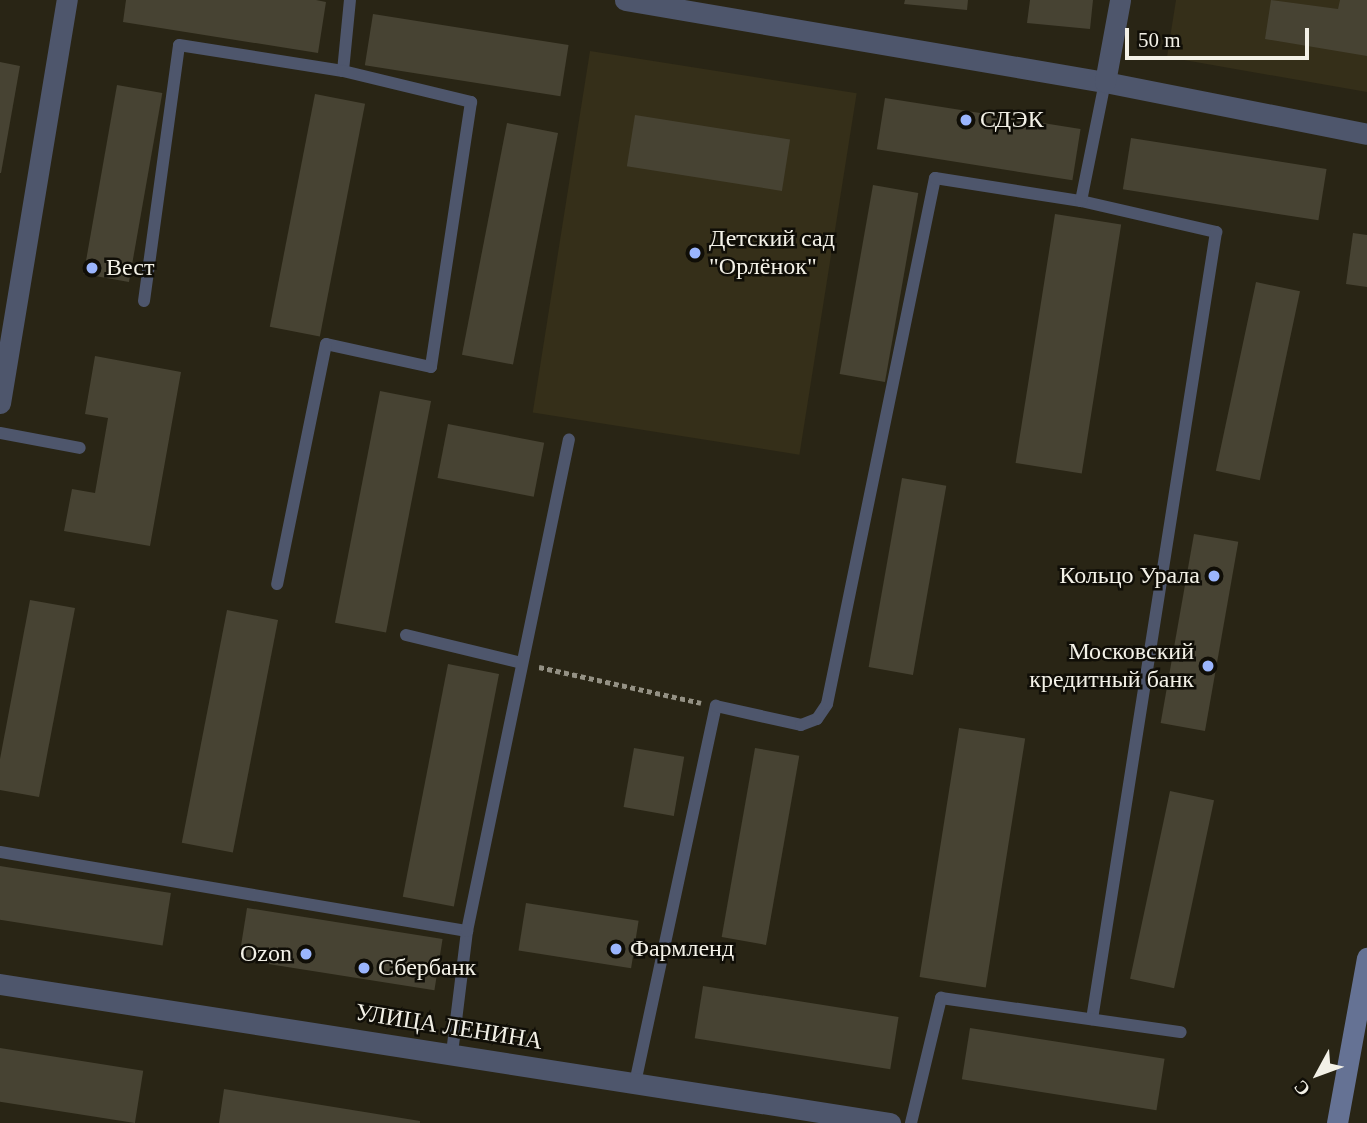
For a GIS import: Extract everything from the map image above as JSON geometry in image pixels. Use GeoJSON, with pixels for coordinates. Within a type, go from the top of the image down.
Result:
{"type":"FeatureCollection","features":[{"type":"Feature","properties":{"kind":"main road"},"geometry":{"type":"LineString","coordinates":[[1337,1123],[1367,958]]}},
{"type":"Feature","properties":{"kind":"street"},"geometry":{"type":"LineString","coordinates":[[0,403],[67,0]]}},
{"type":"Feature","properties":{"kind":"street"},"geometry":{"type":"LineString","coordinates":[[625,0],[1105,82],[1367,134]]}},
{"type":"Feature","properties":{"kind":"street"},"geometry":{"type":"LineString","coordinates":[[1105,82],[1120,0]]}},
{"type":"Feature","properties":{"kind":"street","name":"УЛИЦА ЛЕНИНА"},"geometry":{"type":"LineString","coordinates":[[0,984],[890,1123]]}},
{"type":"Feature","properties":{"kind":"lane"},"geometry":{"type":"LineString","coordinates":[[343,71],[350,0]]}},
{"type":"Feature","properties":{"kind":"lane"},"geometry":{"type":"LineString","coordinates":[[144,300],[179,45],[343,71],[471,102],[431,367],[326,344],[277,584]]}},
{"type":"Feature","properties":{"kind":"lane"},"geometry":{"type":"LineString","coordinates":[[1082,201],[1105,82]]}},
{"type":"Feature","properties":{"kind":"lane"},"geometry":{"type":"LineString","coordinates":[[635,1083],[716,706],[801,725],[817,719],[827,704],[935,177],[1082,201],[1216,232],[1092,1019]]}},
{"type":"Feature","properties":{"kind":"lane"},"geometry":{"type":"LineString","coordinates":[[0,433],[80,448]]}},
{"type":"Feature","properties":{"kind":"lane"},"geometry":{"type":"LineString","coordinates":[[452,1054],[467,931],[569,439]]}},
{"type":"Feature","properties":{"kind":"lane"},"geometry":{"type":"LineString","coordinates":[[406,635],[522,663]]}},
{"type":"Feature","properties":{"kind":"lane"},"geometry":{"type":"LineString","coordinates":[[0,852],[467,931]]}},
{"type":"Feature","properties":{"kind":"lane"},"geometry":{"type":"LineString","coordinates":[[911,1123],[941,998],[1181,1032]]}},
{"type":"Feature","properties":{"kind":"path"},"geometry":{"type":"LineString","coordinates":[[522,663],[716,706]]}},
{"type":"Feature","properties":{"kind":"shaded area"},"geometry":{"type":"Polygon","coordinates":[[[1176,0],[1367,0],[1367,92],[1167,57],[1176,0]]]}},
{"type":"Feature","properties":{"kind":"shaded area","name":"Детский сад \"Орлёнок\""},"geometry":{"type":"Polygon","coordinates":[[[590,51],[857,93],[799,455],[533,412],[590,51]]]}},
{"type":"Feature","properties":{"kind":"building"},"geometry":{"type":"Polygon","coordinates":[[[126,0],[326,2],[318,53],[123,22],[126,0]]]}},
{"type":"Feature","properties":{"kind":"building"},"geometry":{"type":"Polygon","coordinates":[[[905,0],[968,0],[967,10],[904,4],[905,0]]]}},
{"type":"Feature","properties":{"kind":"building"},"geometry":{"type":"Polygon","coordinates":[[[1030,0],[1093,0],[1090,29],[1027,23],[1030,0]]]}},
{"type":"Feature","properties":{"kind":"building"},"geometry":{"type":"Polygon","coordinates":[[[1271,0],[1338,9],[1340,0],[1367,0],[1367,56],[1265,39],[1271,0]]]}},
{"type":"Feature","properties":{"kind":"building"},"geometry":{"type":"Polygon","coordinates":[[[373,14],[569,45],[560,96],[365,65],[373,14]]]}},
{"type":"Feature","properties":{"kind":"building"},"geometry":{"type":"Polygon","coordinates":[[[0,62],[20,66],[1,173],[0,173],[0,62]]]}},
{"type":"Feature","properties":{"kind":"building"},"geometry":{"type":"Polygon","coordinates":[[[117,85],[162,93],[129,282],[84,274],[117,85]]]}},
{"type":"Feature","properties":{"kind":"building"},"geometry":{"type":"Polygon","coordinates":[[[315,94],[365,104],[320,336],[270,327],[315,94]]]}},
{"type":"Feature","properties":{"kind":"building"},"geometry":{"type":"Polygon","coordinates":[[[885,98],[1081,129],[1072,180],[877,149],[885,98]]]}},
{"type":"Feature","properties":{"kind":"building"},"geometry":{"type":"Polygon","coordinates":[[[635,115],[790,140],[782,191],[627,166],[635,115]]]}},
{"type":"Feature","properties":{"kind":"building"},"geometry":{"type":"Polygon","coordinates":[[[507,123],[558,133],[513,365],[462,355],[507,123]]]}},
{"type":"Feature","properties":{"kind":"building"},"geometry":{"type":"Polygon","coordinates":[[[1131,138],[1327,169],[1318,220],[1123,189],[1131,138]]]}},
{"type":"Feature","properties":{"kind":"building"},"geometry":{"type":"Polygon","coordinates":[[[873,185],[918,193],[885,382],[840,374],[873,185]]]}},
{"type":"Feature","properties":{"kind":"building"},"geometry":{"type":"Polygon","coordinates":[[[1055,214],[1121,224],[1082,473],[1016,463],[1055,214]]]}},
{"type":"Feature","properties":{"kind":"building"},"geometry":{"type":"Polygon","coordinates":[[[1353,233],[1367,235],[1367,287],[1346,284],[1353,233]]]}},
{"type":"Feature","properties":{"kind":"building"},"geometry":{"type":"Polygon","coordinates":[[[1256,282],[1300,291],[1260,480],[1216,471],[1256,282]]]}},
{"type":"Feature","properties":{"kind":"building"},"geometry":{"type":"Polygon","coordinates":[[[95,356],[181,372],[150,546],[64,531],[72,489],[95,493],[108,418],[85,414],[95,356]]]}},
{"type":"Feature","properties":{"kind":"building"},"geometry":{"type":"Polygon","coordinates":[[[380,391],[431,401],[386,633],[335,623],[380,391]]]}},
{"type":"Feature","properties":{"kind":"building"},"geometry":{"type":"Polygon","coordinates":[[[448,424],[544,443],[534,497],[438,478],[448,424]]]}},
{"type":"Feature","properties":{"kind":"building"},"geometry":{"type":"Polygon","coordinates":[[[902,478],[946,486],[913,675],[869,667],[902,478]]]}},
{"type":"Feature","properties":{"kind":"building"},"geometry":{"type":"Polygon","coordinates":[[[1194,534],[1238,542],[1205,731],[1161,723],[1194,534]]]}},
{"type":"Feature","properties":{"kind":"building"},"geometry":{"type":"Polygon","coordinates":[[[30,600],[75,608],[39,797],[0,790],[0,759],[30,600]]]}},
{"type":"Feature","properties":{"kind":"building"},"geometry":{"type":"Polygon","coordinates":[[[227,610],[278,620],[233,853],[182,843],[227,610]]]}},
{"type":"Feature","properties":{"kind":"building"},"geometry":{"type":"Polygon","coordinates":[[[448,664],[499,674],[454,907],[403,897],[448,664]]]}},
{"type":"Feature","properties":{"kind":"building"},"geometry":{"type":"Polygon","coordinates":[[[959,728],[1025,738],[986,987],[920,977],[959,728]]]}},
{"type":"Feature","properties":{"kind":"building"},"geometry":{"type":"Polygon","coordinates":[[[634,748],[684,757],[674,816],[624,807],[634,748]]]}},
{"type":"Feature","properties":{"kind":"building"},"geometry":{"type":"Polygon","coordinates":[[[755,748],[799,756],[766,945],[722,937],[755,748]]]}},
{"type":"Feature","properties":{"kind":"building"},"geometry":{"type":"Polygon","coordinates":[[[1170,791],[1214,800],[1174,988],[1130,979],[1170,791]]]}},
{"type":"Feature","properties":{"kind":"building"},"geometry":{"type":"Polygon","coordinates":[[[0,866],[171,893],[163,945],[0,920],[0,866]]]}},
{"type":"Feature","properties":{"kind":"building"},"geometry":{"type":"Polygon","coordinates":[[[526,903],[639,921],[631,968],[518,950],[526,903]]]}},
{"type":"Feature","properties":{"kind":"building"},"geometry":{"type":"Polygon","coordinates":[[[247,908],[443,939],[434,990],[239,959],[247,908]]]}},
{"type":"Feature","properties":{"kind":"building"},"geometry":{"type":"Polygon","coordinates":[[[703,986],[899,1017],[890,1069],[695,1038],[703,986]]]}},
{"type":"Feature","properties":{"kind":"building"},"geometry":{"type":"Polygon","coordinates":[[[970,1028],[1165,1059],[1156,1110],[962,1079],[970,1028]]]}},
{"type":"Feature","properties":{"kind":"building"},"geometry":{"type":"Polygon","coordinates":[[[0,1048],[143,1071],[135,1123],[0,1102],[0,1048]]]}},
{"type":"Feature","properties":{"kind":"building"},"geometry":{"type":"Polygon","coordinates":[[[224,1089],[420,1121],[420,1123],[219,1123],[224,1089]]]}},
{"type":"Feature","properties":{"kind":"place","name":"СДЭК"},"geometry":{"type":"Point","coordinates":[966,120]}},
{"type":"Feature","properties":{"kind":"place","name":"Детский сад \"Орлёнок\""},"geometry":{"type":"Point","coordinates":[695,253]}},
{"type":"Feature","properties":{"kind":"place","name":"Вест"},"geometry":{"type":"Point","coordinates":[92,268]}},
{"type":"Feature","properties":{"kind":"place","name":"Кольцо Урала"},"geometry":{"type":"Point","coordinates":[1214,576]}},
{"type":"Feature","properties":{"kind":"place","name":"Московский кредитный банк"},"geometry":{"type":"Point","coordinates":[1208,666]}},
{"type":"Feature","properties":{"kind":"place","name":"Фармленд"},"geometry":{"type":"Point","coordinates":[616,949]}},
{"type":"Feature","properties":{"kind":"place","name":"Ozon"},"geometry":{"type":"Point","coordinates":[306,954]}},
{"type":"Feature","properties":{"kind":"place","name":"Сбербанк"},"geometry":{"type":"Point","coordinates":[364,968]}}]}
